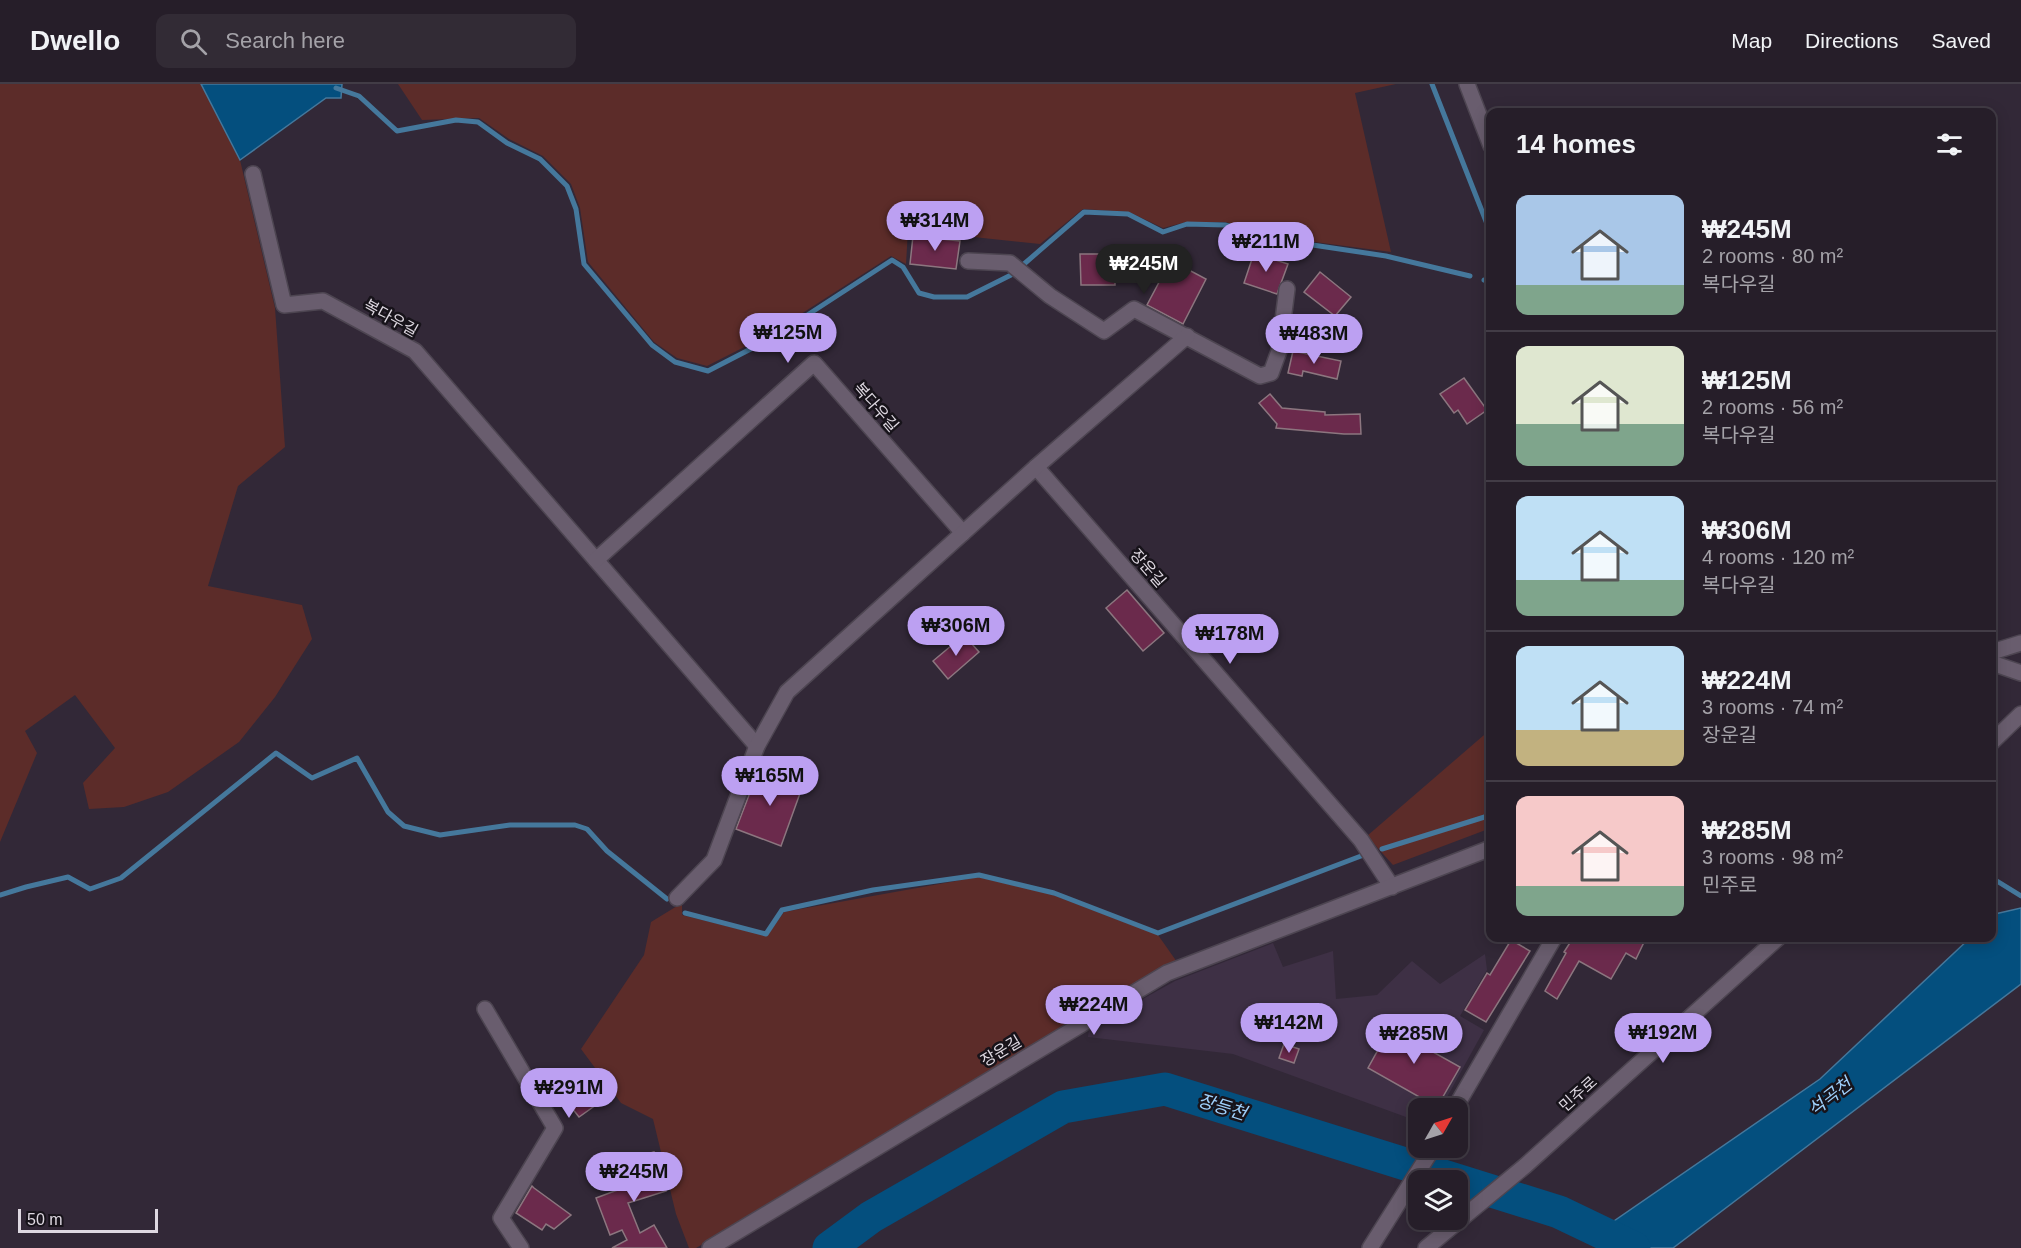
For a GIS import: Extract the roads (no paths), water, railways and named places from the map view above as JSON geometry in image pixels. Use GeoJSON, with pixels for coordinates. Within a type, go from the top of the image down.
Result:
{"type":"FeatureCollection","features":[{"type":"Feature","properties":{"kind":"street"},"geometry":{"type":"LineString","coordinates":[[1467,84],[1486,133]]}},
{"type":"Feature","properties":{"kind":"street","name":"복다우길"},"geometry":{"type":"LineString","coordinates":[[253,174],[284,304],[323,301],[415,351],[757,746]]}},
{"type":"Feature","properties":{"kind":"street"},"geometry":{"type":"LineString","coordinates":[[968,261],[1010,263],[1050,296],[1104,331],[1134,309],[1260,376],[1270,373],[1280,351],[1287,289]]}},
{"type":"Feature","properties":{"kind":"street"},"geometry":{"type":"LineString","coordinates":[[677,898],[714,860],[757,746],[787,692],[1187,336]]}},
{"type":"Feature","properties":{"kind":"street","name":"복다우길"},"geometry":{"type":"LineString","coordinates":[[596,560],[814,363],[963,533]]}},
{"type":"Feature","properties":{"kind":"street","name":"장운길"},"geometry":{"type":"LineString","coordinates":[[1036,468],[1361,840],[1392,887]]}},
{"type":"Feature","properties":{"kind":"street"},"geometry":{"type":"LineString","coordinates":[[1996,651],[2021,643]]}},
{"type":"Feature","properties":{"kind":"street"},"geometry":{"type":"LineString","coordinates":[[1996,664],[2021,673]]}},
{"type":"Feature","properties":{"kind":"street"},"geometry":{"type":"LineString","coordinates":[[1996,738],[2021,714]]}},
{"type":"Feature","properties":{"kind":"street","name":"장운길"},"geometry":{"type":"LineString","coordinates":[[710,1248],[1167,973],[1486,850]]}},
{"type":"Feature","properties":{"kind":"street"},"geometry":{"type":"LineString","coordinates":[[1461,1098],[1552,942]]}},
{"type":"Feature","properties":{"kind":"street","name":"민주로"},"geometry":{"type":"LineString","coordinates":[[1425,1248],[1525,1166],[1774,942]]}},
{"type":"Feature","properties":{"kind":"street"},"geometry":{"type":"LineString","coordinates":[[485,1009],[555,1128],[501,1218],[520,1248]]}},
{"type":"Feature","properties":{"kind":"street"},"geometry":{"type":"LineString","coordinates":[[1370,1248],[1427,1158]]}},
{"type":"Feature","properties":{"kind":"water"},"geometry":{"type":"Polygon","coordinates":[[[201,84],[342,84],[341,98],[326,98],[240,160],[201,84]]]}},
{"type":"Feature","properties":{"kind":"water","name":"석곡천"},"geometry":{"type":"Polygon","coordinates":[[[2021,908],[2021,984],[1673,1248],[1603,1248],[1614,1221],[1820,1079],[1966,942],[1996,942],[1996,914],[2021,908]]]}},
{"type":"Feature","properties":{"kind":"waterway"},"geometry":{"type":"LineString","coordinates":[[1432,84],[1486,221]]}},
{"type":"Feature","properties":{"kind":"waterway"},"geometry":{"type":"LineString","coordinates":[[336,88],[359,96],[397,131],[456,120],[478,122],[507,143],[540,159],[567,186],[576,209],[584,264],[652,345],[675,362],[708,371],[772,338],[892,260],[903,267],[919,293],[934,297],[967,297],[1011,275]]}},
{"type":"Feature","properties":{"kind":"waterway"},"geometry":{"type":"LineString","coordinates":[[1024,264],[1084,212],[1128,214],[1163,232],[1187,224],[1225,225],[1306,244],[1386,256],[1470,276]]}},
{"type":"Feature","properties":{"kind":"waterway"},"geometry":{"type":"LineString","coordinates":[[0,895],[68,877],[90,889],[121,878],[276,753],[312,778],[357,758],[388,812],[404,826],[440,835],[510,825],[575,825],[587,829],[607,851],[667,899]]}},
{"type":"Feature","properties":{"kind":"waterway"},"geometry":{"type":"LineString","coordinates":[[1382,849],[1486,817]]}},
{"type":"Feature","properties":{"kind":"waterway"},"geometry":{"type":"LineString","coordinates":[[685,913],[766,934],[782,910],[873,890],[979,875],[1054,893],[1158,933],[1361,856]]}},
{"type":"Feature","properties":{"kind":"waterway"},"geometry":{"type":"LineString","coordinates":[[1996,880],[2021,896]]}},
{"type":"Feature","properties":{"kind":"waterway","name":"장등천"},"geometry":{"type":"LineString","coordinates":[[829,1248],[871,1217],[1063,1107],[1165,1089],[1559,1212],[1634,1248]]}}]}
